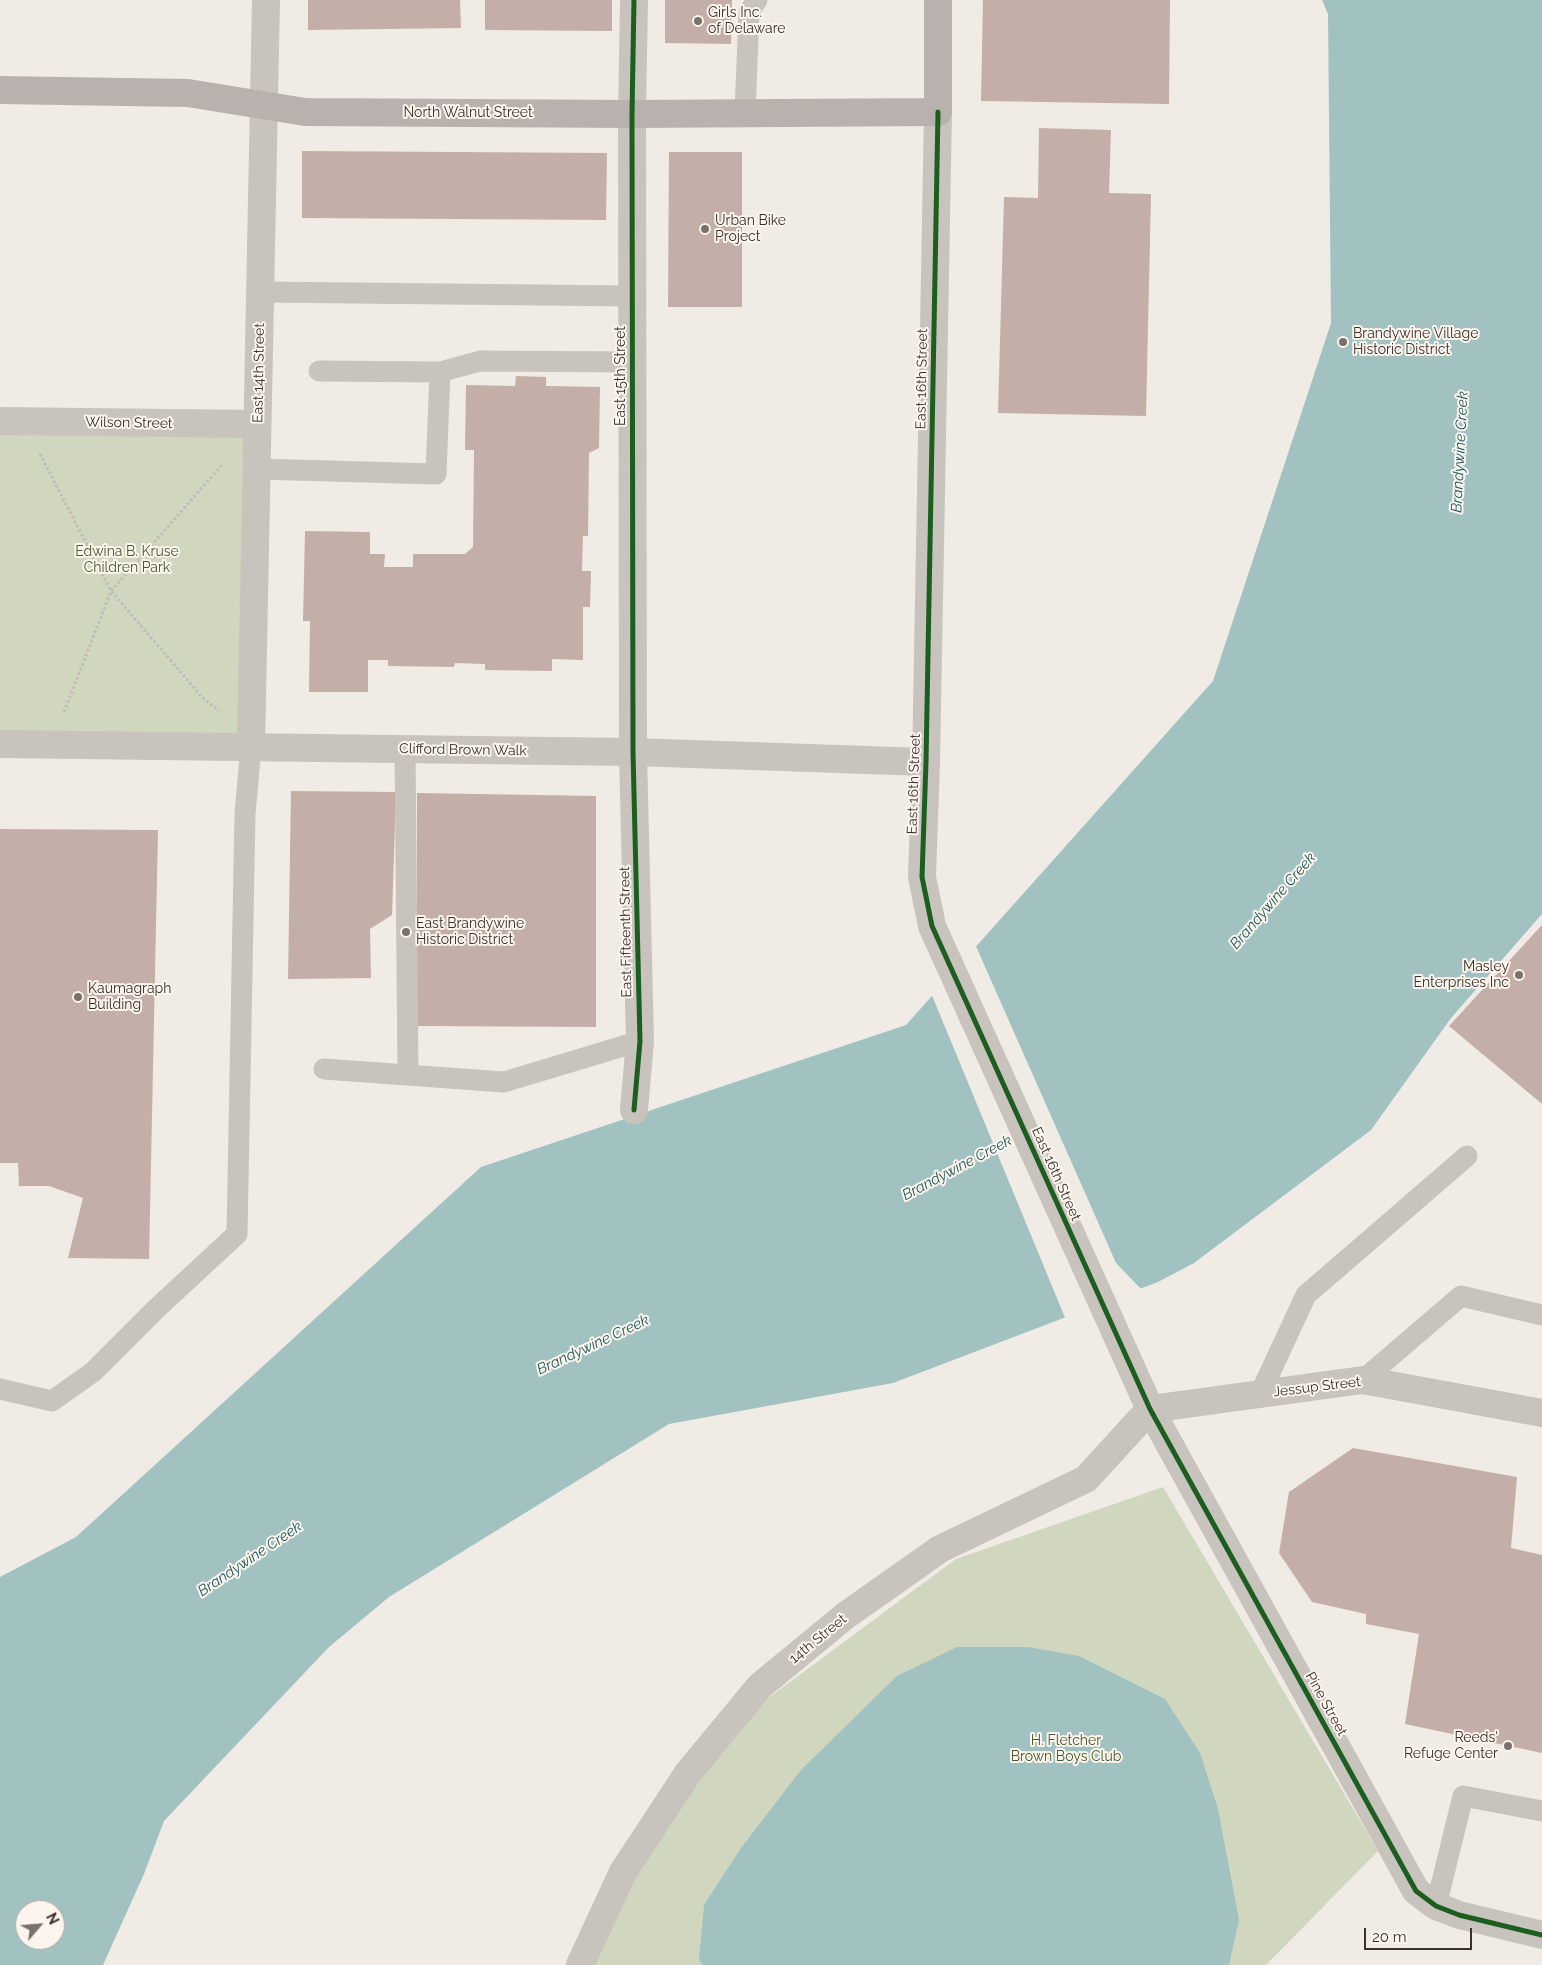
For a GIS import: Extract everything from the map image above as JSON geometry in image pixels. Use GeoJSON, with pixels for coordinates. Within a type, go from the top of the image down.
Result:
{"type":"FeatureCollection","features":[{"type":"Feature","properties":{"kind":"main road","name":"East 16th Street"},"geometry":{"type":"LineString","coordinates":[[938,0],[938,112]]}},
{"type":"Feature","properties":{"kind":"main road","name":"North Walnut Street"},"geometry":{"type":"LineString","coordinates":[[0,90],[188,93],[304,112],[632,114],[938,112]]}},
{"type":"Feature","properties":{"kind":"street","name":"East 14th Street"},"geometry":{"type":"LineString","coordinates":[[251,747],[266,0]]}},
{"type":"Feature","properties":{"kind":"street","name":"East 15th Street"},"geometry":{"type":"LineString","coordinates":[[633,752],[632,114],[634,0]]}},
{"type":"Feature","properties":{"kind":"street","name":"East 16th Street"},"geometry":{"type":"LineString","coordinates":[[938,112],[926,762],[922,877],[932,926],[1150,1409]]}},
{"type":"Feature","properties":{"kind":"street","name":"Wilson Street"},"geometry":{"type":"LineString","coordinates":[[0,422],[258,424]]}},
{"type":"Feature","properties":{"kind":"street","name":"Clifford Brown Walk"},"geometry":{"type":"LineString","coordinates":[[0,744],[633,752],[926,762]]}},
{"type":"Feature","properties":{"kind":"street","name":"East Fifteenth Street"},"geometry":{"type":"LineString","coordinates":[[633,752],[640,1041],[634,1110]]}},
{"type":"Feature","properties":{"kind":"street","name":"Jessup Street"},"geometry":{"type":"LineString","coordinates":[[1150,1409],[1364,1380],[1542,1413]]}},
{"type":"Feature","properties":{"kind":"street","name":"Pine Street"},"geometry":{"type":"LineString","coordinates":[[1150,1409],[1416,1891],[1436,1906],[1459,1915],[1542,1935]]}},
{"type":"Feature","properties":{"kind":"street","name":"14th Street"},"geometry":{"type":"LineString","coordinates":[[580,1965],[623,1872],[688,1773],[760,1686],[845,1616],[940,1549],[1086,1479],[1150,1409]]}},
{"type":"Feature","properties":{"kind":"lane"},"geometry":{"type":"LineString","coordinates":[[744,113],[750,12],[756,0]]}},
{"type":"Feature","properties":{"kind":"lane"},"geometry":{"type":"LineString","coordinates":[[261,292],[632,296]]}},
{"type":"Feature","properties":{"kind":"lane"},"geometry":{"type":"LineString","coordinates":[[319,371],[440,372],[480,361],[632,362]]}},
{"type":"Feature","properties":{"kind":"lane"},"geometry":{"type":"LineString","coordinates":[[257,469],[436,474],[440,372]]}},
{"type":"Feature","properties":{"kind":"lane"},"geometry":{"type":"LineString","coordinates":[[0,1388],[52,1401],[94,1372],[156,1309],[236,1234],[245,814],[251,747]]}},
{"type":"Feature","properties":{"kind":"lane"},"geometry":{"type":"LineString","coordinates":[[405,749],[408,1076]]}},
{"type":"Feature","properties":{"kind":"lane"},"geometry":{"type":"LineString","coordinates":[[324,1069],[504,1082],[640,1041]]}},
{"type":"Feature","properties":{"kind":"lane"},"geometry":{"type":"LineString","coordinates":[[1260,1394],[1306,1295],[1467,1156]]}},
{"type":"Feature","properties":{"kind":"lane"},"geometry":{"type":"LineString","coordinates":[[1364,1380],[1461,1296],[1542,1315]]}},
{"type":"Feature","properties":{"kind":"lane"},"geometry":{"type":"LineString","coordinates":[[1436,1906],[1463,1796],[1542,1811]]}},
{"type":"Feature","properties":{"kind":"path"},"geometry":{"type":"LineString","coordinates":[[39,451],[112,591],[202,697],[222,713]]}},
{"type":"Feature","properties":{"kind":"path"},"geometry":{"type":"LineString","coordinates":[[63,714],[112,591],[228,458]]}},
{"type":"Feature","properties":{"kind":"green space","name":"Edwina B. Kruse Children Park"},"geometry":{"type":"Polygon","coordinates":[[[0,421],[257,424],[251,747],[0,744],[0,421]]]}},
{"type":"Feature","properties":{"kind":"green space","name":"H. Fletcher Brown Boys Club"},"geometry":{"type":"Polygon","coordinates":[[[1163,1487],[1378,1851],[1266,1965],[591,1965],[648,1834],[767,1699],[956,1559],[1163,1487]]]}},
{"type":"Feature","properties":{"kind":"water","name":"Brandywine Creek"},"geometry":{"type":"Polygon","coordinates":[[[1322,0],[1542,0],[1542,914],[1451,1018],[1371,1130],[1194,1263],[1158,1282],[893,1383],[669,1424],[389,1597],[329,1647],[164,1821],[144,1874],[103,1965],[0,1965],[0,1577],[76,1537],[481,1167],[906,1025],[1213,681],[1331,323],[1328,14],[1322,0]]]}},
{"type":"Feature","properties":{"kind":"water"},"geometry":{"type":"Polygon","coordinates":[[[957,1647],[1028,1647],[1079,1656],[1165,1699],[1200,1753],[1218,1809],[1239,1920],[1229,1965],[703,1965],[699,1960],[704,1905],[741,1848],[801,1770],[897,1676],[957,1647]]]}},
{"type":"Feature","properties":{"kind":"pier"},"geometry":{"type":"Polygon","coordinates":[[[975,944],[1116,1263],[1143,1291],[1066,1320],[931,993],[975,944]]]}},
{"type":"Feature","properties":{"kind":"building"},"geometry":{"type":"Polygon","coordinates":[[[308,0],[460,0],[461,28],[308,30],[308,0]]]}},
{"type":"Feature","properties":{"kind":"building"},"geometry":{"type":"Polygon","coordinates":[[[485,0],[612,0],[612,31],[485,30],[485,0]]]}},
{"type":"Feature","properties":{"kind":"building","name":"Girls Inc. of Delaware"},"geometry":{"type":"Polygon","coordinates":[[[665,0],[732,0],[731,44],[665,43],[665,0]]]}},
{"type":"Feature","properties":{"kind":"building"},"geometry":{"type":"Polygon","coordinates":[[[983,0],[1170,0],[1169,104],[981,101],[983,0]]]}},
{"type":"Feature","properties":{"kind":"building"},"geometry":{"type":"Polygon","coordinates":[[[1039,128],[1111,130],[1109,193],[1151,194],[1146,416],[998,413],[1004,197],[1038,198],[1039,128]]]}},
{"type":"Feature","properties":{"kind":"building"},"geometry":{"type":"Polygon","coordinates":[[[302,151],[607,153],[606,220],[302,218],[302,151]]]}},
{"type":"Feature","properties":{"kind":"building","name":"Urban Bike Project"},"geometry":{"type":"Polygon","coordinates":[[[669,152],[742,152],[742,307],[668,307],[669,152]]]}},
{"type":"Feature","properties":{"kind":"building"},"geometry":{"type":"Polygon","coordinates":[[[516,376],[546,377],[546,386],[600,387],[599,448],[589,453],[588,536],[583,536],[582,571],[591,571],[590,607],[583,607],[583,660],[552,659],[552,671],[485,670],[485,664],[455,663],[454,667],[388,666],[388,660],[368,660],[368,692],[309,692],[310,621],[303,621],[305,531],[370,532],[370,554],[385,554],[384,567],[413,567],[413,554],[465,554],[473,547],[474,450],[465,450],[466,385],[515,386],[516,376]]]}},
{"type":"Feature","properties":{"kind":"building"},"geometry":{"type":"Polygon","coordinates":[[[291,791],[396,792],[392,915],[370,929],[371,978],[288,979],[291,791]]]}},
{"type":"Feature","properties":{"kind":"building"},"geometry":{"type":"Polygon","coordinates":[[[417,793],[596,796],[596,1027],[417,1026],[417,793]]]}},
{"type":"Feature","properties":{"kind":"building","name":"Kaumagraph Building"},"geometry":{"type":"Polygon","coordinates":[[[0,829],[158,830],[149,1259],[68,1258],[83,1198],[49,1186],[19,1186],[18,1163],[0,1163],[0,829]]]}},
{"type":"Feature","properties":{"kind":"building","name":"Masley Enterprises Inc"},"geometry":{"type":"Polygon","coordinates":[[[1542,925],[1542,1104],[1449,1026],[1542,925]]]}},
{"type":"Feature","properties":{"kind":"building"},"geometry":{"type":"Polygon","coordinates":[[[1353,1448],[1517,1477],[1511,1548],[1542,1555],[1542,1753],[1405,1724],[1419,1634],[1366,1624],[1366,1614],[1312,1602],[1279,1553],[1289,1492],[1353,1448]]]}},
{"type":"Feature","properties":{"kind":"cycle path"},"geometry":{"type":"LineString","coordinates":[[634,0],[632,114],[633,752],[640,1041],[634,1110]]}},
{"type":"Feature","properties":{"kind":"cycle path"},"geometry":{"type":"LineString","coordinates":[[938,112],[926,762],[922,877],[932,926],[1150,1409],[1416,1891],[1436,1906],[1459,1915],[1542,1935]]}},
{"type":"Feature","properties":{"kind":"place","name":"Girls Inc. of Delaware"},"geometry":{"type":"Point","coordinates":[698,21]}},
{"type":"Feature","properties":{"kind":"place","name":"Urban Bike Project"},"geometry":{"type":"Point","coordinates":[705,229]}},
{"type":"Feature","properties":{"kind":"place","name":"Brandywine Village Historic District"},"geometry":{"type":"Point","coordinates":[1343,342]}},
{"type":"Feature","properties":{"kind":"place","name":"East Brandywine Historic District"},"geometry":{"type":"Point","coordinates":[406,932]}},
{"type":"Feature","properties":{"kind":"place","name":"Masley Enterprises Inc"},"geometry":{"type":"Point","coordinates":[1519,975]}},
{"type":"Feature","properties":{"kind":"place","name":"Kaumagraph Building"},"geometry":{"type":"Point","coordinates":[78,997]}},
{"type":"Feature","properties":{"kind":"place","name":"Reeds' Refuge Center"},"geometry":{"type":"Point","coordinates":[1508,1746]}}]}
